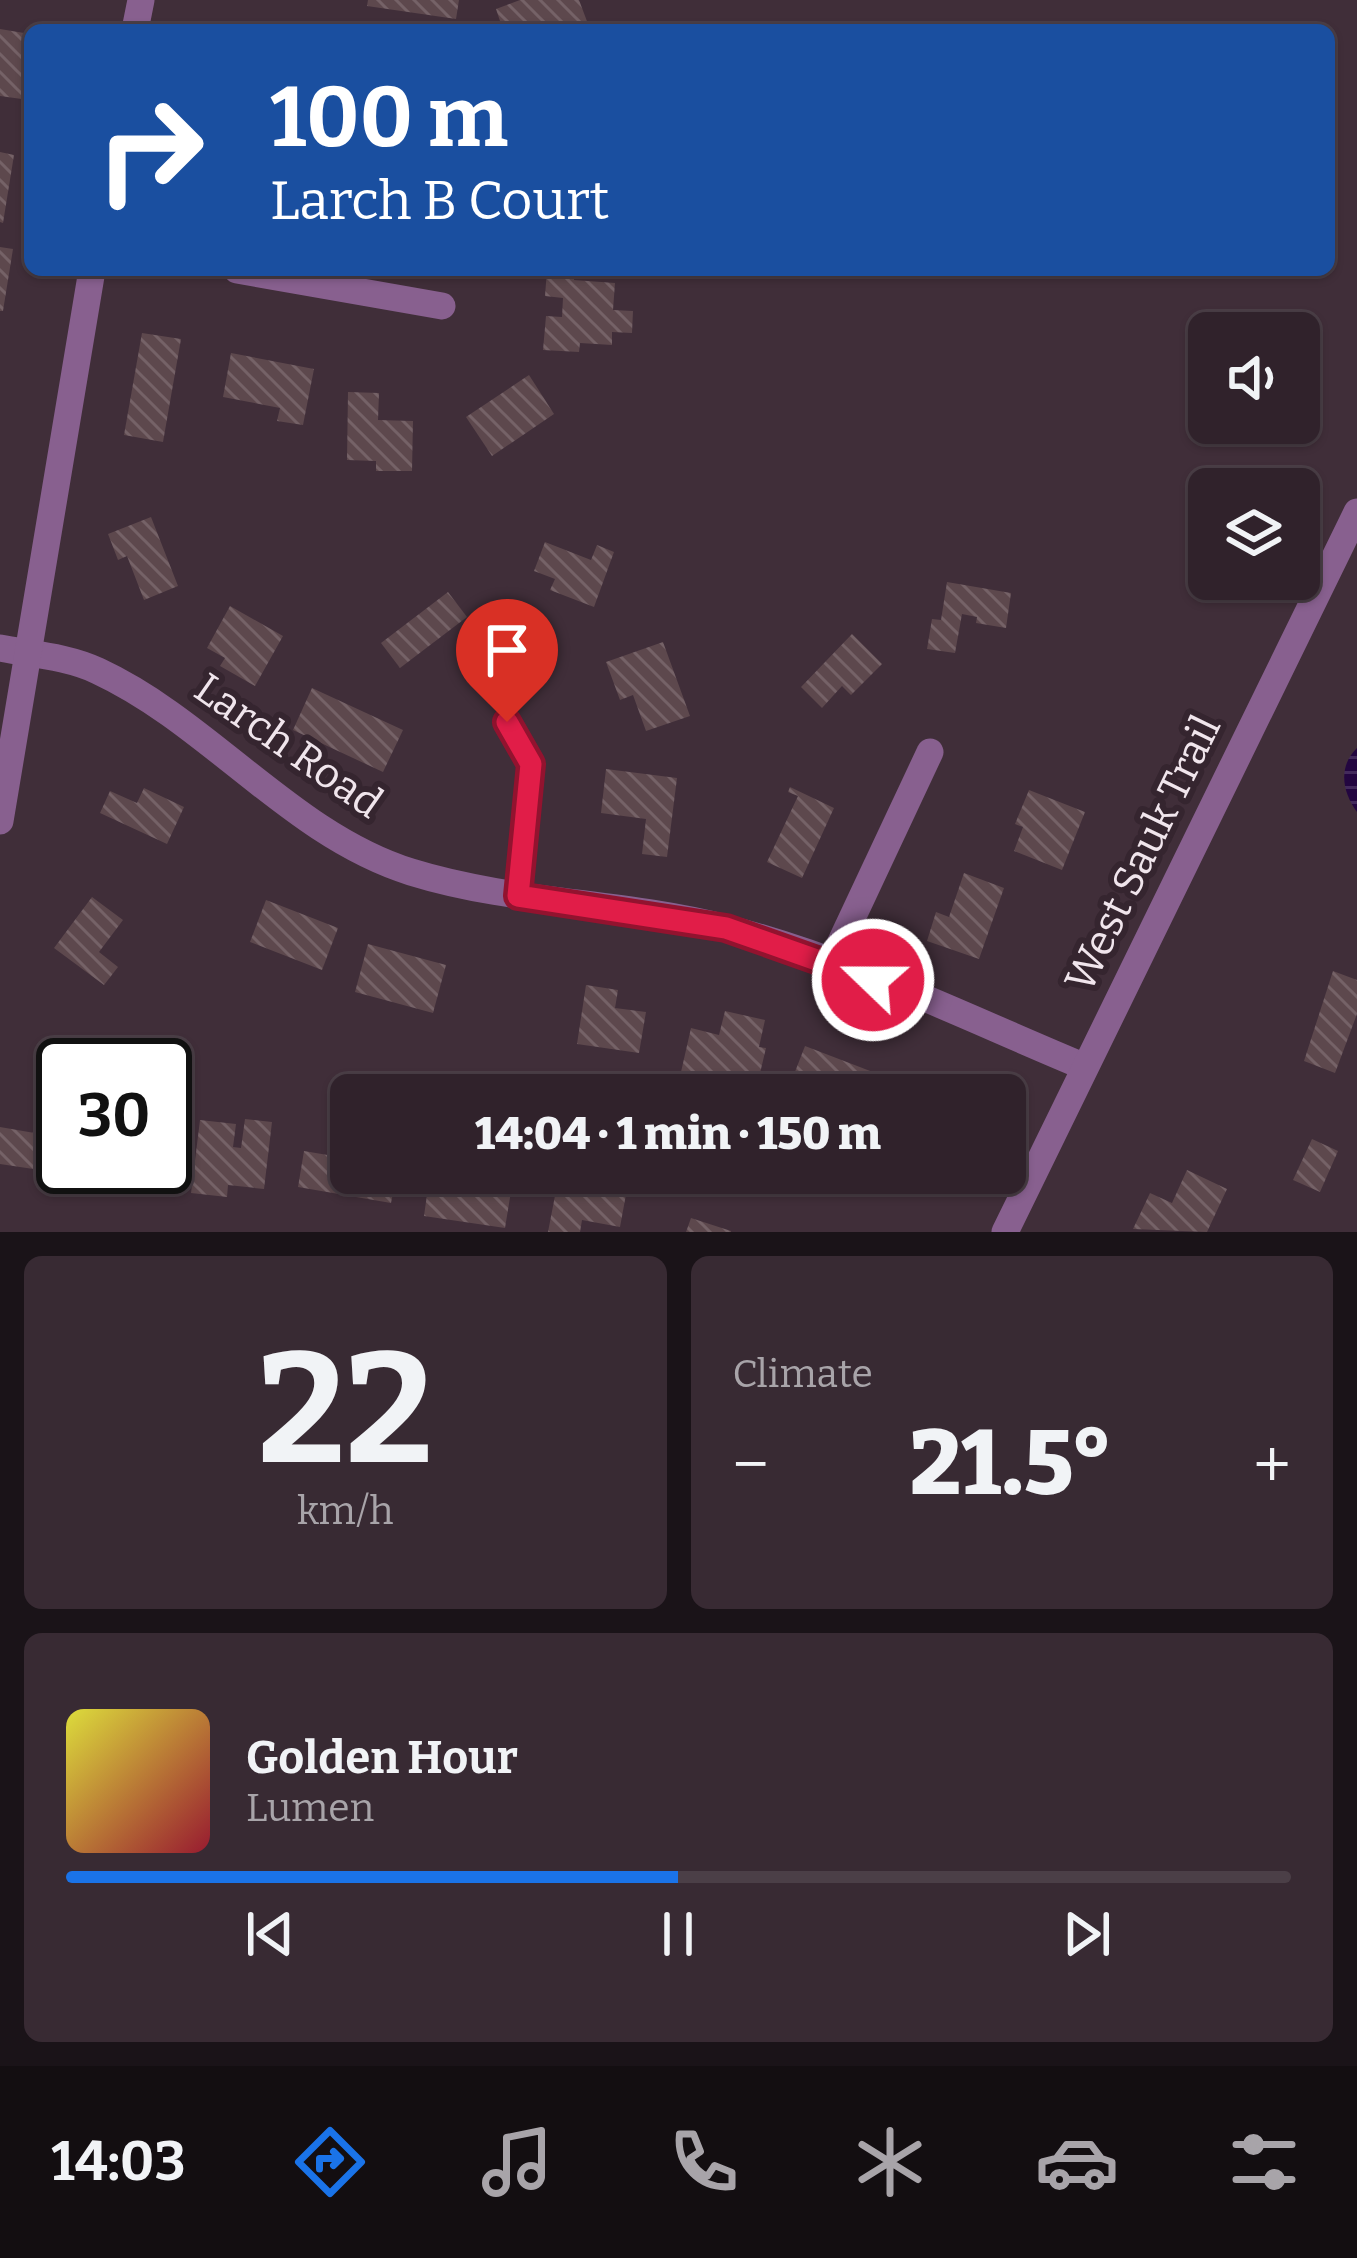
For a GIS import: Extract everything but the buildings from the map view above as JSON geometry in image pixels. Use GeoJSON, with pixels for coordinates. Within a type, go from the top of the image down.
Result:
{"type":"FeatureCollection","features":[{"type":"Feature","properties":{"kind":"street"},"geometry":{"type":"LineString","coordinates":[[0,821],[91,276]]}},
{"type":"Feature","properties":{"kind":"street"},"geometry":{"type":"LineString","coordinates":[[271,276],[442,306]]}},
{"type":"Feature","properties":{"kind":"street","name":"West Sauk Trail"},"geometry":{"type":"LineString","coordinates":[[1005,1232],[1357,512]]}},
{"type":"Feature","properties":{"kind":"street","name":"Larch Road"},"geometry":{"type":"LineString","coordinates":[[0,648],[94,669],[183,720],[329,833],[409,872],[518,896],[726,928],[831,963],[1083,1066]]}},
{"type":"Feature","properties":{"kind":"street"},"geometry":{"type":"LineString","coordinates":[[507,722],[531,764],[518,896]]}},
{"type":"Feature","properties":{"kind":"street"},"geometry":{"type":"LineString","coordinates":[[831,963],[929,752]]}},
{"type":"Feature","properties":{"kind":"shaded area"},"geometry":{"type":"Polygon","coordinates":[[[1357,748],[1357,812],[1344,779],[1357,748]]]}},
{"type":"Feature","properties":{"kind":"route"},"geometry":{"type":"LineString","coordinates":[[507,722],[531,764],[518,896],[726,928],[873,980]]}}]}
